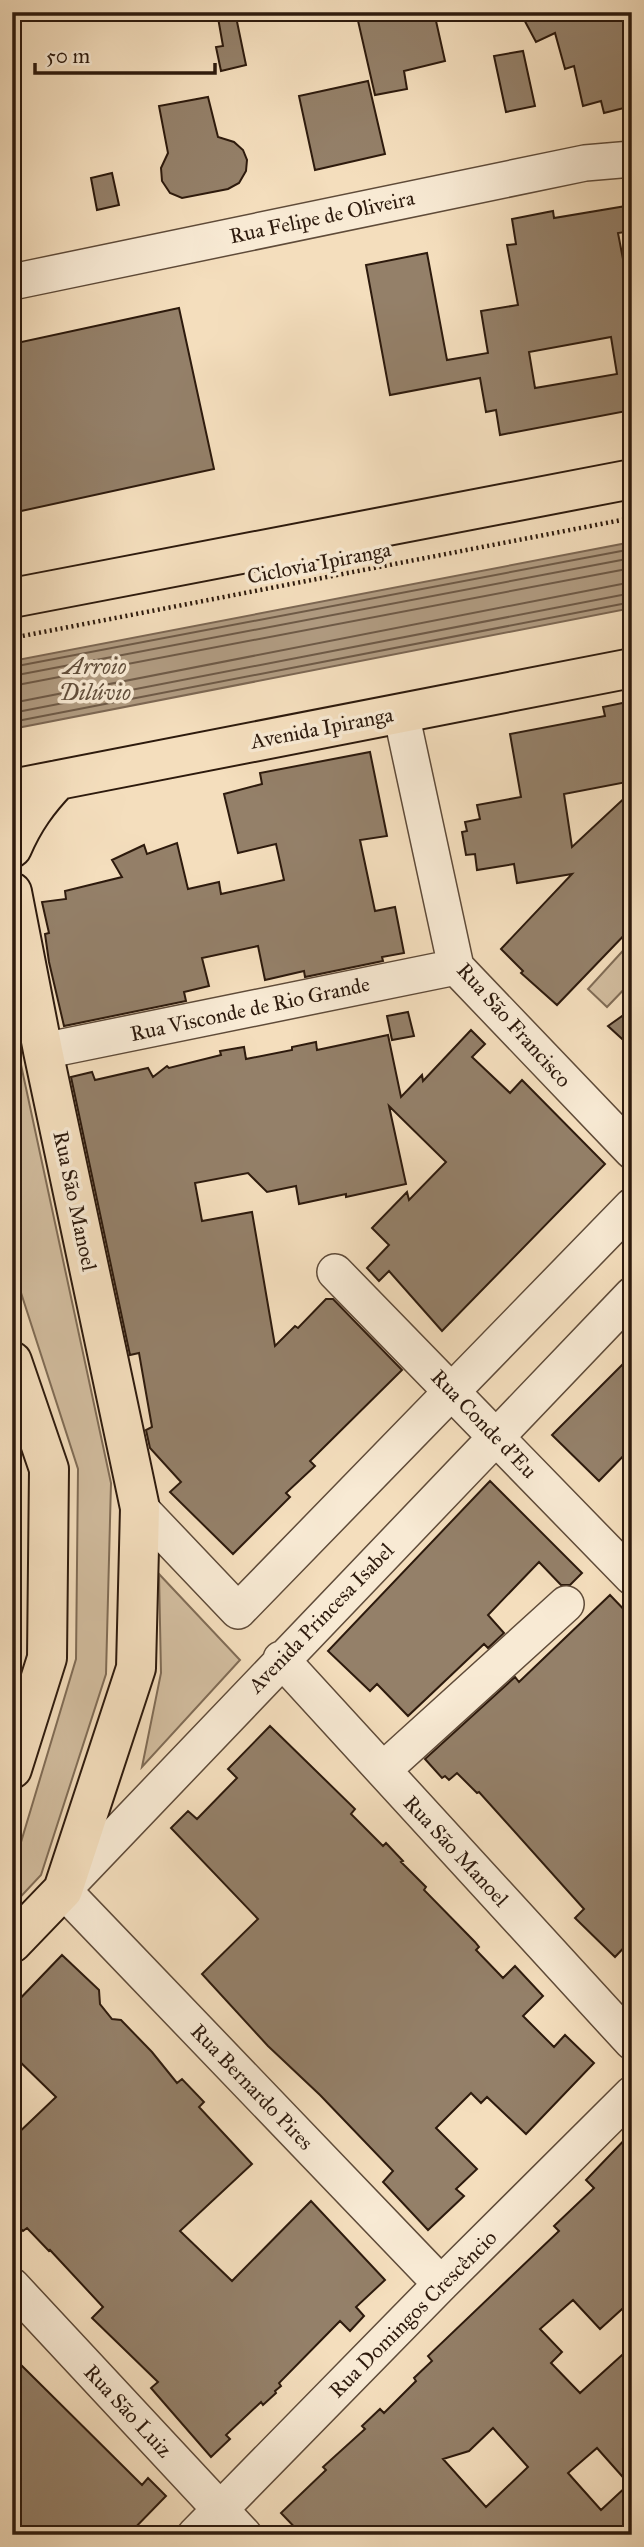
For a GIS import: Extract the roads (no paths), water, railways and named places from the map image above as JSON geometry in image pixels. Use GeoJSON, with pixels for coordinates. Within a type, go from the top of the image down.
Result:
{"type":"FeatureCollection","features":[{"type":"Feature","properties":{"kind":"main road"},"geometry":{"type":"LineString","coordinates":[[12,598],[632,479]]}},
{"type":"Feature","properties":{"kind":"main road","name":"Avenida Ipiranga"},"geometry":{"type":"LineString","coordinates":[[12,789],[632,668]]}},
{"type":"Feature","properties":{"kind":"main road"},"geometry":{"type":"LineString","coordinates":[[12,848],[33,807],[58,779]]}},
{"type":"Feature","properties":{"kind":"main road","name":"Rua São Manoel"},"geometry":{"type":"LineString","coordinates":[[12,892],[140,1508],[136,1668],[63,1889]]}},
{"type":"Feature","properties":{"kind":"main road"},"geometry":{"type":"LineString","coordinates":[[12,1361],[49,1469],[47,1658],[12,1769]]}},
{"type":"Feature","properties":{"kind":"main road","name":"Avenida Princesa Isabel"},"geometry":{"type":"LineString","coordinates":[[12,1943],[63,1889]]}},
{"type":"Feature","properties":{"kind":"street","name":"Rua Felipe de Oliveira"},"geometry":{"type":"LineString","coordinates":[[12,282],[585,163],[632,159]]}},
{"type":"Feature","properties":{"kind":"street","name":"Rua São Francisco"},"geometry":{"type":"LineString","coordinates":[[401,713],[456,967],[632,1151]]}},
{"type":"Feature","properties":{"kind":"street","name":"Rua Visconde de Rio Grande"},"geometry":{"type":"LineString","coordinates":[[43,1051],[456,967]]}},
{"type":"Feature","properties":{"kind":"street"},"geometry":{"type":"LineString","coordinates":[[140,1508],[238,1611],[632,1206]]}},
{"type":"Feature","properties":{"kind":"street","name":"Rua Conde d'Eu"},"geometry":{"type":"LineString","coordinates":[[335,1272],[632,1577]]}},
{"type":"Feature","properties":{"kind":"street","name":"Avenida Princesa Isabel"},"geometry":{"type":"LineString","coordinates":[[63,1889],[632,1295]]}},
{"type":"Feature","properties":{"kind":"street"},"geometry":{"type":"LineString","coordinates":[[383,1770],[566,1604]]}},
{"type":"Feature","properties":{"kind":"street","name":"Rua São Manoel"},"geometry":{"type":"LineString","coordinates":[[281,1659],[632,2042]]}},
{"type":"Feature","properties":{"kind":"street","name":"Rua Bernardo Pires"},"geometry":{"type":"LineString","coordinates":[[63,1889],[441,2284]]}},
{"type":"Feature","properties":{"kind":"street","name":"Rua Domingos Crescêncio"},"geometry":{"type":"LineString","coordinates":[[195,2535],[632,2094]]}},
{"type":"Feature","properties":{"kind":"street","name":"Rua São Luiz"},"geometry":{"type":"LineString","coordinates":[[12,2286],[244,2535]]}},
{"type":"Feature","properties":{"kind":"water","name":"Arroio Dilúvio"},"geometry":{"type":"Polygon","coordinates":[[[632,542],[632,608],[12,729],[12,661],[632,542]]]}}]}
